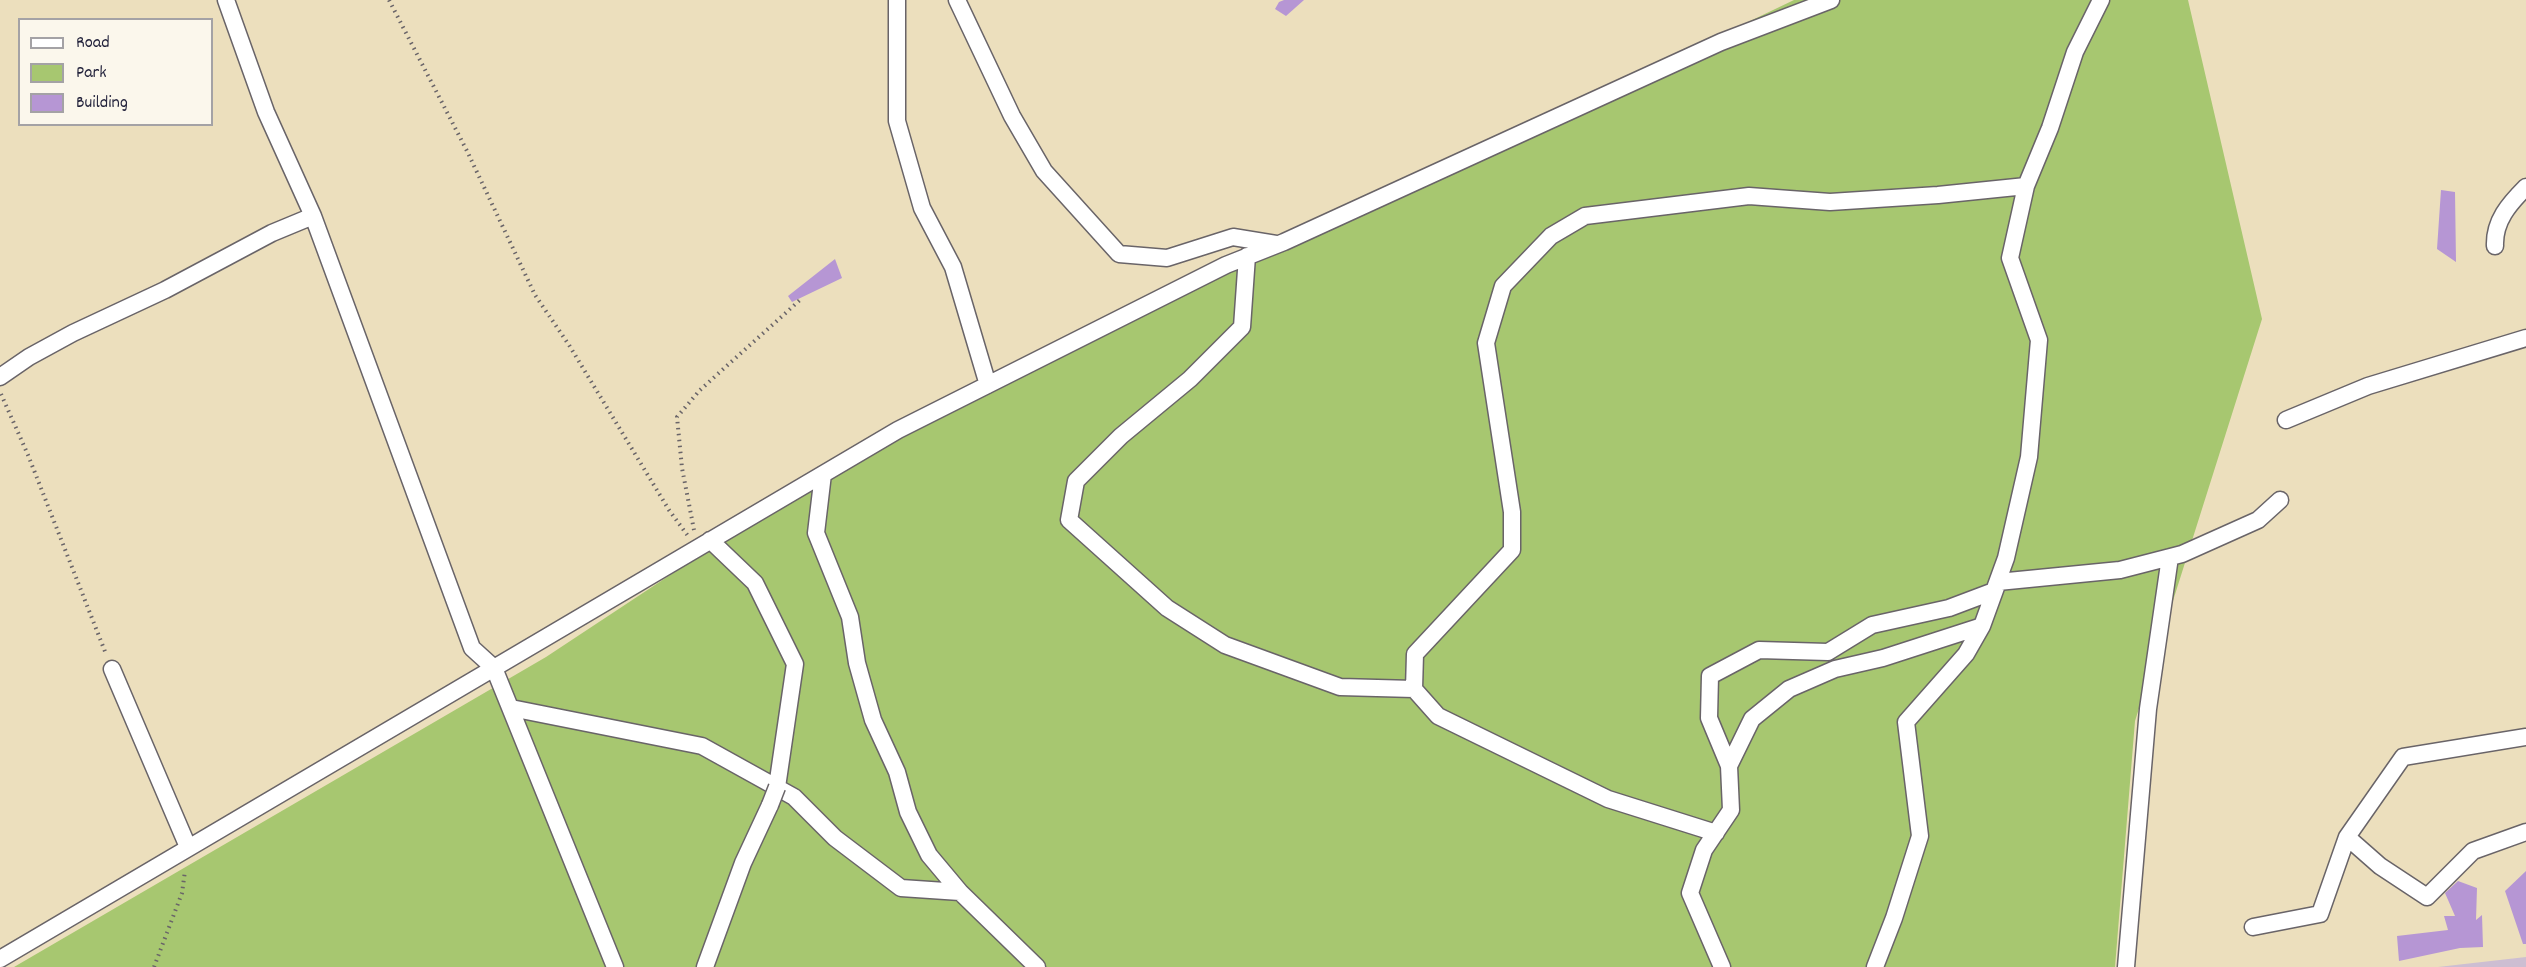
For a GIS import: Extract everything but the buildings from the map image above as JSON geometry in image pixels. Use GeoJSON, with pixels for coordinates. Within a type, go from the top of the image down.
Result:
{"type":"FeatureCollection","features":[{"type":"Feature","properties":{"kind":"street"},"geometry":{"type":"LineString","coordinates":[[226,0],[266,112],[313,216],[472,648],[494,668],[615,967]]}},
{"type":"Feature","properties":{"kind":"street"},"geometry":{"type":"LineString","coordinates":[[897,0],[897,121],[922,208],[953,267],[988,385]]}},
{"type":"Feature","properties":{"kind":"street"},"geometry":{"type":"LineString","coordinates":[[957,0],[1012,116],[1044,171],[1119,254],[1167,258],[1233,237],[1277,244]]}},
{"type":"Feature","properties":{"kind":"street"},"geometry":{"type":"LineString","coordinates":[[0,959],[898,430],[1247,256],[1721,42],[1831,0]]}},
{"type":"Feature","properties":{"kind":"street"},"geometry":{"type":"LineString","coordinates":[[1875,967],[1894,918],[1920,836],[1906,722],[1966,654],[1982,626],[2007,558],[2029,457],[2039,340],[2010,258],[2026,186],[2050,128],[2074,52],[2101,0]]}},
{"type":"Feature","properties":{"kind":"street"},"geometry":{"type":"LineString","coordinates":[[1413,689],[1415,654],[1512,550],[1512,512],[1486,343],[1503,286],[1551,236],[1586,216],[1749,196],[1830,202],[1938,195],[2026,186]]}},
{"type":"Feature","properties":{"kind":"street"},"geometry":{"type":"LineString","coordinates":[[2495,246],[2494,232],[2505,210],[2526,187]]}},
{"type":"Feature","properties":{"kind":"street"},"geometry":{"type":"LineString","coordinates":[[0,377],[29,357],[73,333],[165,290],[272,233],[313,216]]}},
{"type":"Feature","properties":{"kind":"street"},"geometry":{"type":"LineString","coordinates":[[1247,256],[1242,327],[1190,379],[1121,436],[1076,480],[1069,520],[1167,608],[1224,645],[1340,687],[1413,689],[1438,716],[1608,799],[1716,833]]}},
{"type":"Feature","properties":{"kind":"street"},"geometry":{"type":"LineString","coordinates":[[2286,420],[2368,386],[2526,338]]}},
{"type":"Feature","properties":{"kind":"street"},"geometry":{"type":"LineString","coordinates":[[823,474],[816,533],[849,617],[857,663],[873,720],[897,772],[908,812],[929,855],[960,892],[1033,965]]}},
{"type":"Feature","properties":{"kind":"street"},"geometry":{"type":"LineString","coordinates":[[1998,582],[2120,570],[2182,554],[2258,520],[2280,500]]}},
{"type":"Feature","properties":{"kind":"street"},"geometry":{"type":"LineString","coordinates":[[704,544],[755,583],[795,663],[777,787],[730,896],[705,967]]}},
{"type":"Feature","properties":{"kind":"street"},"geometry":{"type":"LineString","coordinates":[[2126,967],[2148,709],[2170,557]]}},
{"type":"Feature","properties":{"kind":"street"},"geometry":{"type":"LineString","coordinates":[[1722,967],[1690,893],[1704,850],[1731,810],[1729,766],[1709,718],[1710,676],[1759,650],[1828,652],[1872,625],[1949,608],[1994,591],[1998,582]]}},
{"type":"Feature","properties":{"kind":"street"},"geometry":{"type":"LineString","coordinates":[[1729,766],[1752,719],[1789,689],[1835,669],[1883,658],[1982,626]]}},
{"type":"Feature","properties":{"kind":"street"},"geometry":{"type":"LineString","coordinates":[[112,669],[188,847]]}},
{"type":"Feature","properties":{"kind":"street"},"geometry":{"type":"LineString","coordinates":[[511,708],[702,746],[794,797],[835,838],[901,888],[960,892]]}},
{"type":"Feature","properties":{"kind":"street"},"geometry":{"type":"LineString","coordinates":[[2253,927],[2320,914],[2347,837],[2403,757],[2526,737]]}},
{"type":"Feature","properties":{"kind":"street"},"geometry":{"type":"LineString","coordinates":[[2347,837],[2380,866],[2427,897],[2473,851],[2526,832]]}},
{"type":"Feature","properties":{"kind":"path"},"geometry":{"type":"LineString","coordinates":[[389,0],[466,151],[534,295],[569,345],[669,510],[704,544]]}},
{"type":"Feature","properties":{"kind":"path"},"geometry":{"type":"LineString","coordinates":[[704,544],[682,468],[677,417],[700,390],[800,300]]}},
{"type":"Feature","properties":{"kind":"path"},"geometry":{"type":"LineString","coordinates":[[0,393],[28,455],[112,669]]}},
{"type":"Feature","properties":{"kind":"path"},"geometry":{"type":"LineString","coordinates":[[154,967],[182,893],[188,847]]}},
{"type":"Feature","properties":{"kind":"shaded area"},"geometry":{"type":"Polygon","coordinates":[[[2526,957],[2526,967],[2438,967],[2526,957]]]}},
{"type":"Feature","properties":{"kind":"green space"},"geometry":{"type":"Polygon","coordinates":[[[1794,0],[2188,0],[2262,319],[2135,721],[2115,967],[14,967],[546,657],[823,474],[1163,302],[1794,0]]]}}]}
